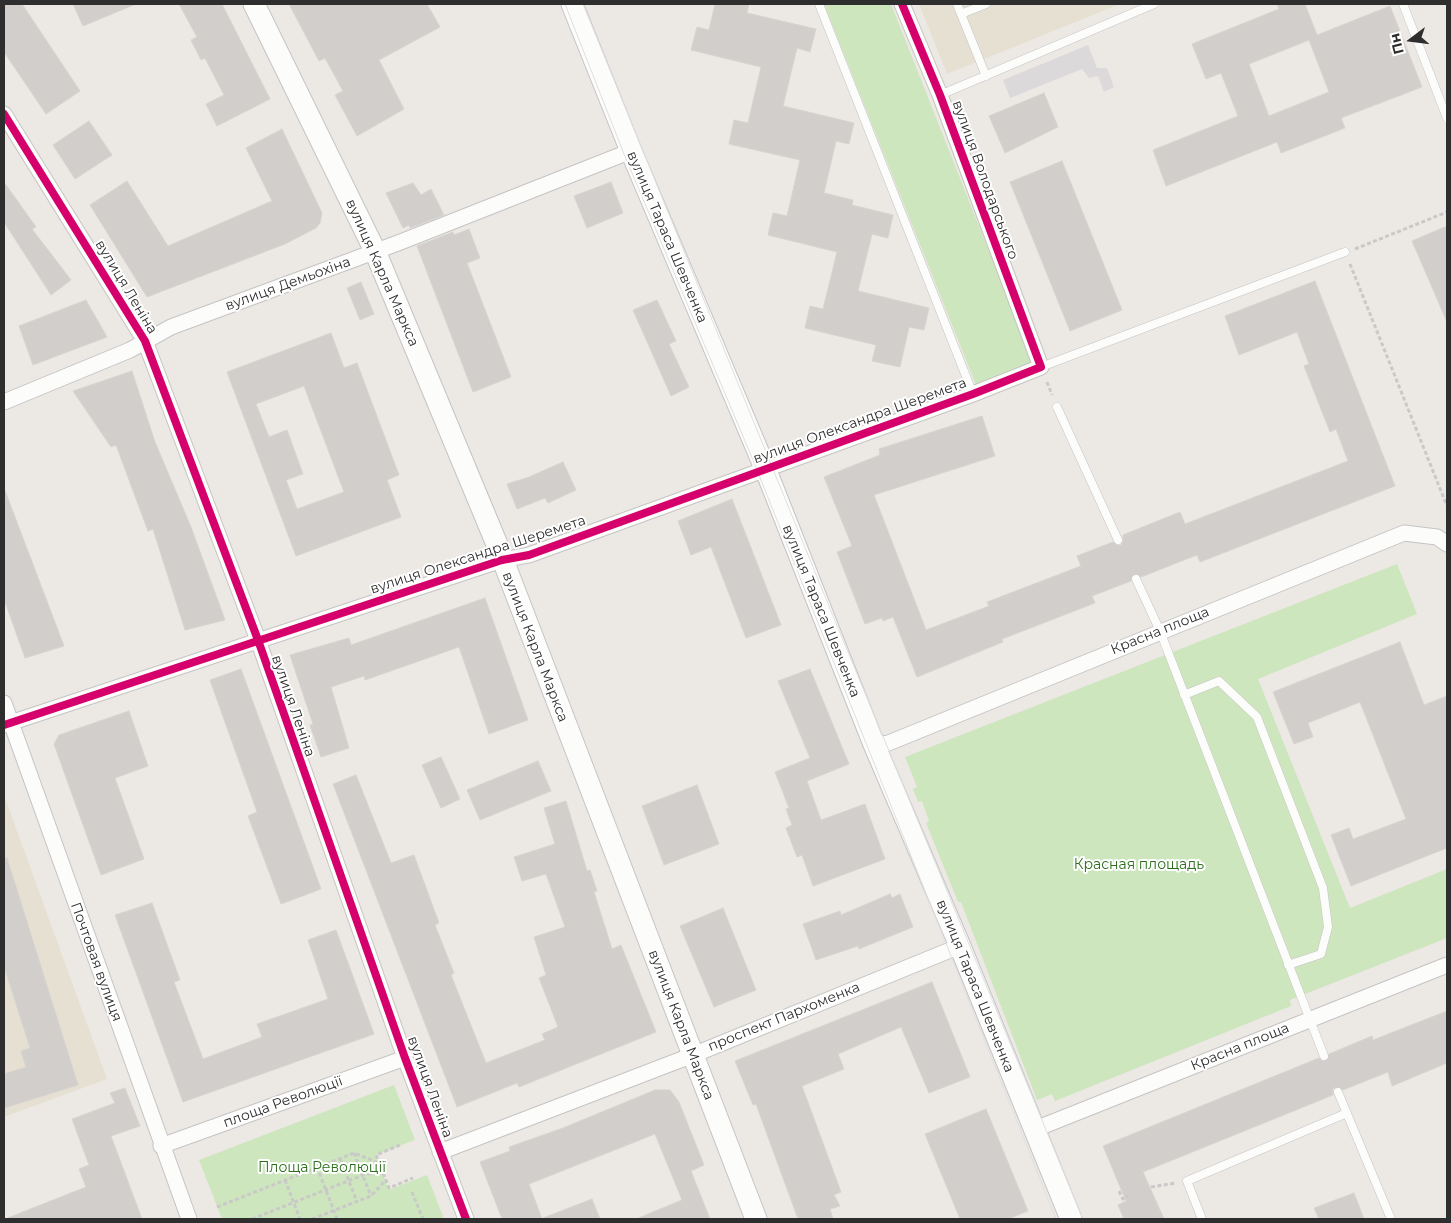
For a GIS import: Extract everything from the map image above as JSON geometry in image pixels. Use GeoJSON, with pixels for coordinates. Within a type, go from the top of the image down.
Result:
{"type":"FeatureCollection","features":[{"type":"Feature","properties":{"kind":"main road","name":"вулиця Карла Маркса"},"geometry":{"type":"LineString","coordinates":[[254,4],[375,251],[502,560],[756,1219]]}},
{"type":"Feature","properties":{"kind":"main road","name":"вулиця Тараса Шевченка"},"geometry":{"type":"LineString","coordinates":[[572,4],[631,151],[765,468],[874,742],[960,946],[1033,1130],[1071,1219]]}},
{"type":"Feature","properties":{"kind":"street","name":"вулиця Володарського"},"geometry":{"type":"LineString","coordinates":[[902,4],[940,95],[1041,367]]}},
{"type":"Feature","properties":{"kind":"street","name":"вулиця Леніна"},"geometry":{"type":"LineString","coordinates":[[4,114],[145,342],[258,640],[405,1058],[466,1219]]}},
{"type":"Feature","properties":{"kind":"street","name":"вулиця Демьохіна"},"geometry":{"type":"LineString","coordinates":[[4,402],[130,350],[171,326],[375,251],[631,151]]}},
{"type":"Feature","properties":{"kind":"street","name":"вулиця Олександра Шеремета"},"geometry":{"type":"LineString","coordinates":[[7,724],[502,560],[529,555],[973,394],[1041,367]]}},
{"type":"Feature","properties":{"kind":"street","name":"Красна площа"},"geometry":{"type":"LineString","coordinates":[[874,742],[886,744],[1404,533],[1437,537],[1447,544]]}},
{"type":"Feature","properties":{"kind":"street","name":"Почтовая вулиця"},"geometry":{"type":"LineString","coordinates":[[4,703],[7,724],[188,1219]]}},
{"type":"Feature","properties":{"kind":"street","name":"проспект Пархоменка"},"geometry":{"type":"LineString","coordinates":[[440,1152],[692,1055],[960,946]]}},
{"type":"Feature","properties":{"kind":"street","name":"Красна площа"},"geometry":{"type":"LineString","coordinates":[[1033,1130],[1447,965]]}},
{"type":"Feature","properties":{"kind":"street","name":"площа Революції"},"geometry":{"type":"LineString","coordinates":[[161,1146],[405,1058]]}},
{"type":"Feature","properties":{"kind":"lane"},"geometry":{"type":"LineString","coordinates":[[819,4],[973,394]]}},
{"type":"Feature","properties":{"kind":"lane"},"geometry":{"type":"LineString","coordinates":[[957,4],[986,76]]}},
{"type":"Feature","properties":{"kind":"lane"},"geometry":{"type":"LineString","coordinates":[[961,14],[986,4]]}},
{"type":"Feature","properties":{"kind":"lane"},"geometry":{"type":"LineString","coordinates":[[940,95],[1154,4]]}},
{"type":"Feature","properties":{"kind":"lane"},"geometry":{"type":"LineString","coordinates":[[1403,4],[1447,118]]}},
{"type":"Feature","properties":{"kind":"lane"},"geometry":{"type":"LineString","coordinates":[[1041,367],[1345,252]]}},
{"type":"Feature","properties":{"kind":"lane"},"geometry":{"type":"LineString","coordinates":[[1057,407],[1118,540]]}},
{"type":"Feature","properties":{"kind":"lane"},"geometry":{"type":"LineString","coordinates":[[1136,579],[1160,631],[1308,1019],[1324,1056]]}},
{"type":"Feature","properties":{"kind":"lane"},"geometry":{"type":"LineString","coordinates":[[1184,694],[1219,681],[1257,718],[1323,888],[1328,927],[1321,954],[1288,965]]}},
{"type":"Feature","properties":{"kind":"lane"},"geometry":{"type":"LineString","coordinates":[[1338,1092],[1391,1219]]}},
{"type":"Feature","properties":{"kind":"lane"},"geometry":{"type":"LineString","coordinates":[[1202,1219],[1186,1181],[1347,1113]]}},
{"type":"Feature","properties":{"kind":"path"},"geometry":{"type":"LineString","coordinates":[[1447,212],[1345,252],[1447,506]]}},
{"type":"Feature","properties":{"kind":"path"},"geometry":{"type":"LineString","coordinates":[[1041,367],[1057,407]]}},
{"type":"Feature","properties":{"kind":"path"},"geometry":{"type":"LineString","coordinates":[[400,1145],[376,1155],[386,1180],[390,1188],[414,1178]]}},
{"type":"Feature","properties":{"kind":"path"},"geometry":{"type":"LineString","coordinates":[[217,1206],[354,1153],[379,1163]]}},
{"type":"Feature","properties":{"kind":"path"},"geometry":{"type":"LineString","coordinates":[[354,1153],[371,1196]]}},
{"type":"Feature","properties":{"kind":"path"},"geometry":{"type":"LineString","coordinates":[[340,1158],[356,1202]]}},
{"type":"Feature","properties":{"kind":"path"},"geometry":{"type":"LineString","coordinates":[[317,1167],[337,1219]]}},
{"type":"Feature","properties":{"kind":"path"},"geometry":{"type":"LineString","coordinates":[[252,1219],[363,1175],[383,1171]]}},
{"type":"Feature","properties":{"kind":"path"},"geometry":{"type":"LineString","coordinates":[[285,1180],[300,1219]]}},
{"type":"Feature","properties":{"kind":"path"},"geometry":{"type":"LineString","coordinates":[[312,1219],[371,1196],[386,1180]]}},
{"type":"Feature","properties":{"kind":"path"},"geometry":{"type":"LineString","coordinates":[[1151,1187],[1186,1181]]}},
{"type":"Feature","properties":{"kind":"path"},"geometry":{"type":"LineString","coordinates":[[1120,1191],[1123,1199],[1128,1196]]}},
{"type":"Feature","properties":{"kind":"path"},"geometry":{"type":"LineString","coordinates":[[412,1192],[423,1219]]}},
{"type":"Feature","properties":{"kind":"shaded area"},"geometry":{"type":"Polygon","coordinates":[[[919,4],[1120,4],[947,74],[919,4]]]}},
{"type":"Feature","properties":{"kind":"shaded area"},"geometry":{"type":"Polygon","coordinates":[[[1088,45],[1097,68],[1107,68],[1114,87],[1104,92],[1098,76],[1089,78],[1082,69],[1010,98],[1003,80],[1088,45]]]}},
{"type":"Feature","properties":{"kind":"shaded area"},"geometry":{"type":"Polygon","coordinates":[[[4,795],[107,1079],[4,1117],[4,795]]]}},
{"type":"Feature","properties":{"kind":"green space"},"geometry":{"type":"Polygon","coordinates":[[[824,4],[891,4],[1034,365],[976,385],[824,4]]]}},
{"type":"Feature","properties":{"kind":"green space","name":"Красная площадь"},"geometry":{"type":"Polygon","coordinates":[[[1397,564],[1417,614],[1258,679],[1350,908],[1447,869],[1447,938],[1290,1000],[1291,1006],[1055,1101],[1052,1094],[1037,1100],[961,902],[958,902],[926,823],[929,821],[922,801],[918,802],[913,789],[917,787],[905,757],[1397,564]]]}},
{"type":"Feature","properties":{"kind":"green space","name":"Площа Революції"},"geometry":{"type":"Polygon","coordinates":[[[394,1085],[415,1140],[375,1155],[389,1190],[427,1175],[444,1219],[222,1219],[199,1160],[394,1085]]]}},
{"type":"Feature","properties":{"kind":"building"},"geometry":{"type":"Polygon","coordinates":[[[4,4],[22,4],[80,91],[46,114],[4,52],[4,4]]]}},
{"type":"Feature","properties":{"kind":"building"},"geometry":{"type":"Polygon","coordinates":[[[73,4],[136,4],[83,26],[73,4]]]}},
{"type":"Feature","properties":{"kind":"building"},"geometry":{"type":"Polygon","coordinates":[[[179,4],[222,4],[270,99],[217,126],[206,104],[224,95],[205,58],[201,60],[191,40],[197,37],[179,4]]]}},
{"type":"Feature","properties":{"kind":"building"},"geometry":{"type":"Polygon","coordinates":[[[289,4],[427,4],[440,27],[379,60],[404,109],[357,136],[335,95],[343,91],[325,58],[319,61],[289,4]]]}},
{"type":"Feature","properties":{"kind":"building"},"geometry":{"type":"Polygon","coordinates":[[[715,4],[749,4],[747,13],[816,29],[810,52],[797,48],[783,106],[854,123],[849,144],[836,141],[824,193],[853,200],[852,205],[893,215],[888,238],[872,234],[858,291],[929,308],[924,330],[909,327],[900,367],[872,361],[876,345],[805,328],[810,306],[823,309],[837,252],[768,235],[773,213],[787,216],[800,160],[729,144],[734,120],[748,123],[761,67],[691,50],[697,27],[709,30],[715,4]]]}},
{"type":"Feature","properties":{"kind":"building"},"geometry":{"type":"Polygon","coordinates":[[[1277,4],[1305,4],[1317,35],[1390,6],[1422,87],[1341,118],[1345,128],[1281,153],[1277,142],[1166,186],[1153,150],[1238,116],[1221,73],[1206,79],[1192,44],[1279,9],[1277,4]],[[1309,40],[1249,64],[1269,116],[1329,92],[1309,40]]]}},
{"type":"Feature","properties":{"kind":"building"},"geometry":{"type":"Polygon","coordinates":[[[1044,93],[1058,127],[1005,153],[989,116],[1044,93]]]}},
{"type":"Feature","properties":{"kind":"building"},"geometry":{"type":"Polygon","coordinates":[[[89,121],[112,155],[75,179],[53,145],[89,121]]]}},
{"type":"Feature","properties":{"kind":"building"},"geometry":{"type":"Polygon","coordinates":[[[282,129],[322,213],[320,223],[316,228],[285,244],[147,297],[90,205],[127,181],[168,246],[272,201],[246,148],[282,129]]]}},
{"type":"Feature","properties":{"kind":"building"},"geometry":{"type":"Polygon","coordinates":[[[1062,161],[1122,310],[1070,331],[1010,182],[1062,161]]]}},
{"type":"Feature","properties":{"kind":"building"},"geometry":{"type":"Polygon","coordinates":[[[4,182],[36,227],[32,229],[71,280],[51,295],[4,222],[4,182]]]}},
{"type":"Feature","properties":{"kind":"building"},"geometry":{"type":"Polygon","coordinates":[[[611,182],[623,213],[587,228],[574,196],[611,182]]]}},
{"type":"Feature","properties":{"kind":"building"},"geometry":{"type":"Polygon","coordinates":[[[413,183],[421,195],[431,189],[444,215],[410,228],[409,225],[403,228],[386,193],[413,183]]]}},
{"type":"Feature","properties":{"kind":"building"},"geometry":{"type":"Polygon","coordinates":[[[1447,226],[1447,322],[1412,241],[1447,226]]]}},
{"type":"Feature","properties":{"kind":"building"},"geometry":{"type":"Polygon","coordinates":[[[469,229],[480,258],[467,263],[511,377],[473,392],[417,246],[453,232],[454,235],[469,229]]]}},
{"type":"Feature","properties":{"kind":"building"},"geometry":{"type":"Polygon","coordinates":[[[1315,281],[1395,486],[1200,562],[1197,555],[1141,577],[1134,574],[1131,581],[1092,596],[1095,603],[1002,639],[1003,642],[917,677],[893,617],[883,621],[882,618],[865,624],[837,552],[852,546],[824,477],[880,455],[879,449],[982,416],[995,456],[874,495],[926,630],[989,606],[987,602],[1081,566],[1077,556],[1113,542],[1121,545],[1123,535],[1180,512],[1185,524],[1348,461],[1336,429],[1330,432],[1304,366],[1309,364],[1297,332],[1239,355],[1225,316],[1315,281]]]}},
{"type":"Feature","properties":{"kind":"building"},"geometry":{"type":"Polygon","coordinates":[[[361,282],[374,314],[360,320],[347,288],[361,282]]]}},
{"type":"Feature","properties":{"kind":"building"},"geometry":{"type":"Polygon","coordinates":[[[86,300],[107,337],[33,365],[19,326],[86,300]]]}},
{"type":"Feature","properties":{"kind":"building"},"geometry":{"type":"Polygon","coordinates":[[[657,300],[676,341],[669,344],[689,387],[671,396],[633,310],[657,300]]]}},
{"type":"Feature","properties":{"kind":"building"},"geometry":{"type":"Polygon","coordinates":[[[331,333],[344,368],[357,363],[399,475],[387,480],[401,517],[296,556],[227,372],[331,333]],[[304,386],[256,404],[269,437],[287,430],[303,474],[286,480],[297,509],[344,492],[304,386]]]}},
{"type":"Feature","properties":{"kind":"building"},"geometry":{"type":"Polygon","coordinates":[[[132,371],[155,442],[191,527],[225,620],[185,630],[153,529],[148,531],[116,445],[111,447],[73,391],[132,371]]]}},
{"type":"Feature","properties":{"kind":"building"},"geometry":{"type":"Polygon","coordinates":[[[563,462],[576,490],[548,503],[545,498],[517,509],[507,484],[529,477],[563,462]]]}},
{"type":"Feature","properties":{"kind":"building"},"geometry":{"type":"Polygon","coordinates":[[[4,488],[64,646],[25,658],[4,599],[4,488]]]}},
{"type":"Feature","properties":{"kind":"building"},"geometry":{"type":"Polygon","coordinates":[[[732,499],[781,625],[746,638],[711,547],[691,555],[678,521],[732,499]]]}},
{"type":"Feature","properties":{"kind":"building"},"geometry":{"type":"Polygon","coordinates":[[[485,598],[528,720],[489,734],[459,647],[365,680],[364,676],[331,687],[349,748],[321,757],[310,725],[313,724],[290,655],[349,638],[351,645],[485,598]]]}},
{"type":"Feature","properties":{"kind":"building"},"geometry":{"type":"Polygon","coordinates":[[[1400,642],[1424,705],[1447,696],[1447,848],[1351,886],[1331,835],[1349,828],[1353,839],[1406,819],[1360,702],[1308,723],[1313,737],[1294,744],[1273,692],[1400,642]]]}},
{"type":"Feature","properties":{"kind":"building"},"geometry":{"type":"Polygon","coordinates":[[[241,669],[321,889],[281,904],[248,816],[257,812],[210,680],[241,669]]]}},
{"type":"Feature","properties":{"kind":"building"},"geometry":{"type":"Polygon","coordinates":[[[810,669],[849,764],[807,781],[821,820],[865,804],[885,859],[813,886],[802,855],[797,857],[786,828],[792,825],[786,809],[789,808],[775,772],[810,758],[778,681],[810,669]]]}},
{"type":"Feature","properties":{"kind":"building"},"geometry":{"type":"Polygon","coordinates":[[[129,711],[148,766],[115,778],[144,859],[101,875],[54,744],[59,735],[129,711]]]}},
{"type":"Feature","properties":{"kind":"building"},"geometry":{"type":"Polygon","coordinates":[[[441,757],[460,799],[441,808],[422,765],[441,757]]]}},
{"type":"Feature","properties":{"kind":"building"},"geometry":{"type":"Polygon","coordinates":[[[538,761],[551,791],[480,820],[467,790],[538,761]]]}},
{"type":"Feature","properties":{"kind":"building"},"geometry":{"type":"Polygon","coordinates":[[[356,775],[391,863],[414,855],[439,923],[435,925],[454,973],[451,975],[486,1063],[545,1040],[542,1034],[558,1027],[539,978],[546,975],[534,937],[565,927],[546,874],[522,881],[514,857],[555,844],[544,808],[566,801],[587,871],[590,870],[597,891],[594,892],[612,949],[621,945],[656,1032],[519,1087],[517,1083],[457,1107],[333,784],[356,775]]]}},
{"type":"Feature","properties":{"kind":"building"},"geometry":{"type":"Polygon","coordinates":[[[697,785],[719,844],[664,865],[642,806],[697,785]]]}},
{"type":"Feature","properties":{"kind":"building"},"geometry":{"type":"Polygon","coordinates":[[[7,858],[78,1085],[4,1108],[4,1074],[26,1067],[21,1051],[30,1048],[4,966],[4,859],[7,858]]]}},
{"type":"Feature","properties":{"kind":"building"},"geometry":{"type":"Polygon","coordinates":[[[890,894],[892,898],[900,894],[913,927],[859,949],[858,946],[816,960],[803,924],[840,911],[841,915],[890,894]]]}},
{"type":"Feature","properties":{"kind":"building"},"geometry":{"type":"Polygon","coordinates":[[[152,903],[180,980],[174,982],[203,1059],[262,1037],[257,1024],[328,999],[308,940],[336,930],[374,1034],[183,1102],[115,915],[152,903]]]}},
{"type":"Feature","properties":{"kind":"building"},"geometry":{"type":"Polygon","coordinates":[[[723,908],[756,990],[714,1007],[680,926],[723,908]]]}},
{"type":"Feature","properties":{"kind":"building"},"geometry":{"type":"Polygon","coordinates":[[[932,982],[970,1077],[929,1093],[901,1027],[838,1054],[844,1069],[802,1086],[841,1192],[834,1195],[840,1206],[830,1209],[833,1219],[798,1219],[756,1104],[753,1105],[735,1061],[932,982]]]}},
{"type":"Feature","properties":{"kind":"building"},"geometry":{"type":"Polygon","coordinates":[[[1447,1011],[1447,1063],[1392,1086],[1388,1072],[1343,1090],[1336,1087],[1333,1089],[1333,1095],[1143,1172],[1164,1219],[1124,1219],[1118,1205],[1126,1201],[1103,1146],[1319,1058],[1326,1061],[1329,1054],[1372,1036],[1373,1040],[1447,1011]]]}},
{"type":"Feature","properties":{"kind":"building"},"geometry":{"type":"Polygon","coordinates":[[[125,1088],[140,1126],[111,1136],[142,1219],[5,1219],[86,1187],[79,1169],[89,1165],[72,1119],[115,1103],[110,1093],[125,1088]]]}},
{"type":"Feature","properties":{"kind":"building"},"geometry":{"type":"Polygon","coordinates":[[[655,1090],[670,1090],[679,1102],[704,1165],[691,1171],[710,1219],[636,1219],[682,1200],[655,1134],[529,1184],[542,1219],[502,1219],[480,1162],[510,1151],[509,1147],[563,1128],[655,1090]]]}},
{"type":"Feature","properties":{"kind":"building"},"geometry":{"type":"Polygon","coordinates":[[[986,1109],[1028,1211],[1008,1219],[960,1219],[925,1134],[986,1109]]]}},
{"type":"Feature","properties":{"kind":"building"},"geometry":{"type":"Polygon","coordinates":[[[1354,1193],[1364,1219],[1319,1219],[1314,1208],[1354,1193]]]}},
{"type":"Feature","properties":{"kind":"building"},"geometry":{"type":"Polygon","coordinates":[[[592,1199],[600,1219],[543,1219],[543,1218],[592,1199]]]}},
{"type":"Feature","properties":{"kind":"tram line"},"geometry":{"type":"LineString","coordinates":[[565,4],[624,154],[753,460],[1056,1219]]}},
{"type":"Feature","properties":{"kind":"tram line"},"geometry":{"type":"LineString","coordinates":[[583,4],[831,611],[1083,1219]]}},
{"type":"Feature","properties":{"kind":"cycle path"},"geometry":{"type":"LineString","coordinates":[[4,725],[502,560],[529,555],[973,394],[1041,367],[940,95],[902,4]]}},
{"type":"Feature","properties":{"kind":"cycle path"},"geometry":{"type":"LineString","coordinates":[[4,114],[145,341],[258,640],[405,1058],[466,1219]]}}]}
